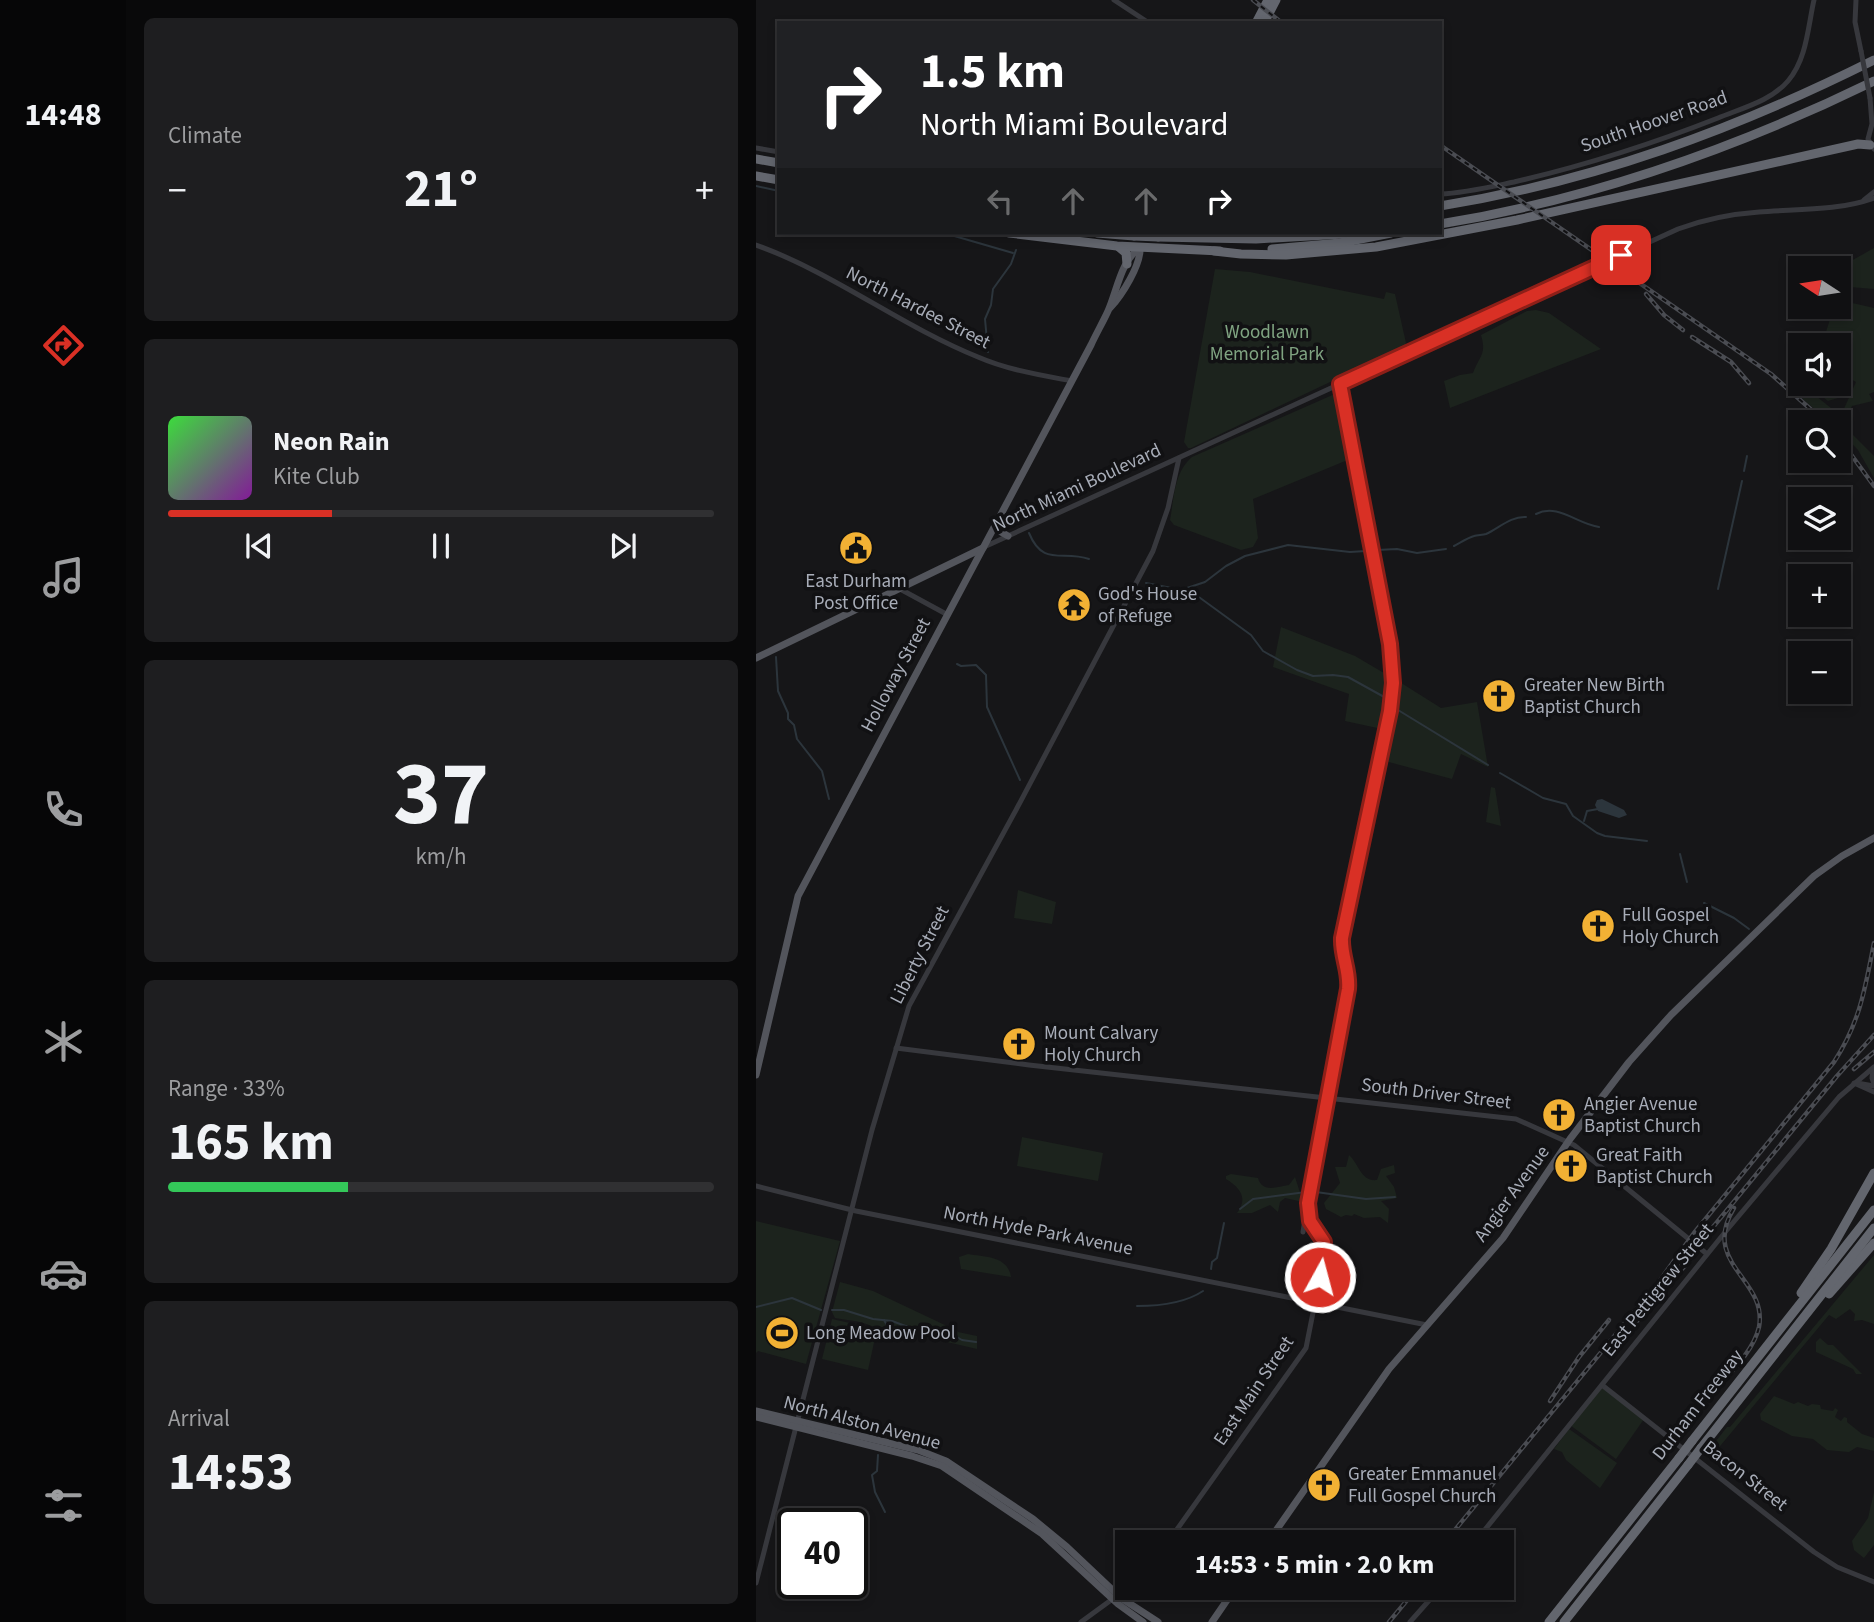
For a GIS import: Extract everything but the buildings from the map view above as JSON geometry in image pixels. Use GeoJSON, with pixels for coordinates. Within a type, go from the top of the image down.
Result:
{"type":"FeatureCollection","features":[{"type":"Feature","properties":{"kind":"highway"},"geometry":{"type":"LineString","coordinates":[[1257,21],[1268,0]]}},
{"type":"Feature","properties":{"kind":"highway"},"geometry":{"type":"LineString","coordinates":[[1265,21],[1276,0]]}},
{"type":"Feature","properties":{"kind":"highway"},"geometry":{"type":"LineString","coordinates":[[1442,205],[1574,178],[1676,147],[1776,108],[1874,60]]}},
{"type":"Feature","properties":{"kind":"highway"},"geometry":{"type":"LineString","coordinates":[[1442,224],[1543,204],[1648,175],[1761,133],[1873,82]]}},
{"type":"Feature","properties":{"kind":"highway"},"geometry":{"type":"LineString","coordinates":[[1442,234],[1858,144],[1873,148]]}},
{"type":"Feature","properties":{"kind":"highway"},"geometry":{"type":"LineString","coordinates":[[756,159],[777,163]]}},
{"type":"Feature","properties":{"kind":"highway"},"geometry":{"type":"LineString","coordinates":[[756,176],[777,180]]}},
{"type":"Feature","properties":{"kind":"highway"},"geometry":{"type":"LineString","coordinates":[[1026,235],[1140,248],[1286,255],[1340,251],[1436,235]]}},
{"type":"Feature","properties":{"kind":"highway"},"geometry":{"type":"LineString","coordinates":[[1122,235],[1256,239],[1327,235]]}},
{"type":"Feature","properties":{"kind":"highway","name":"Holloway Street"},"geometry":{"type":"LineString","coordinates":[[1140,248],[1147,235]]}},
{"type":"Feature","properties":{"kind":"highway"},"geometry":{"type":"LineString","coordinates":[[1214,251],[1304,247],[1379,235]]}},
{"type":"Feature","properties":{"kind":"highway"},"geometry":{"type":"LineString","coordinates":[[1117,246],[1126,253],[1127,264]]}},
{"type":"Feature","properties":{"kind":"highway"},"geometry":{"type":"LineString","coordinates":[[1860,1197],[1874,1167]]}},
{"type":"Feature","properties":{"kind":"highway"},"geometry":{"type":"LineString","coordinates":[[1766,1347],[1824,1260],[1874,1173]]}},
{"type":"Feature","properties":{"kind":"highway","name":"Durham Freeway"},"geometry":{"type":"LineString","coordinates":[[1549,1622],[1874,1210]]}},
{"type":"Feature","properties":{"kind":"highway","name":"Durham Freeway"},"geometry":{"type":"LineString","coordinates":[[1564,1622],[1874,1228]]}},
{"type":"Feature","properties":{"kind":"highway"},"geometry":{"type":"LineString","coordinates":[[1768,1363],[1874,1243]]}},
{"type":"Feature","properties":{"kind":"main road","name":"Holloway Street"},"geometry":{"type":"LineString","coordinates":[[756,1074],[796,901],[1072,381],[1109,308],[1113,293],[1133,252],[1140,248],[1141,256],[1119,297],[1109,308]]}},
{"type":"Feature","properties":{"kind":"main road"},"geometry":{"type":"LineString","coordinates":[[998,521],[999,530],[1008,536]]}},
{"type":"Feature","properties":{"kind":"main road","name":"North Miami Boulevard"},"geometry":{"type":"LineString","coordinates":[[756,658],[984,547]]}},
{"type":"Feature","properties":{"kind":"main road"},"geometry":{"type":"LineString","coordinates":[[960,560],[969,562],[971,572]]}},
{"type":"Feature","properties":{"kind":"main road","name":"Angier Avenue"},"geometry":{"type":"LineString","coordinates":[[1276,1530],[1389,1369],[1503,1238],[1568,1142],[1629,1062],[1671,1015],[1814,876],[1874,838]]}},
{"type":"Feature","properties":{"kind":"main road","name":"North Alston Avenue"},"geometry":{"type":"LineString","coordinates":[[756,1411],[798,1424]]}},
{"type":"Feature","properties":{"kind":"main road","name":"North Alston Avenue"},"geometry":{"type":"LineString","coordinates":[[756,1417],[918,1450],[951,1464],[1040,1524],[1115,1598]]}},
{"type":"Feature","properties":{"kind":"main road","name":"North Alston Avenue"},"geometry":{"type":"LineString","coordinates":[[1117,1600],[1143,1622]]}},
{"type":"Feature","properties":{"kind":"main road","name":"North Alston Avenue"},"geometry":{"type":"LineString","coordinates":[[1119,1600],[1158,1622]]}},
{"type":"Feature","properties":{"kind":"main road"},"geometry":{"type":"LineString","coordinates":[[1212,1622],[1227,1600]]}},
{"type":"Feature","properties":{"kind":"street"},"geometry":{"type":"LineString","coordinates":[[1114,0],[1146,21]]}},
{"type":"Feature","properties":{"kind":"street","name":"South Hoover Road"},"geometry":{"type":"LineString","coordinates":[[1442,194],[1502,184],[1569,168],[1672,135],[1765,99],[1784,85],[1796,69],[1804,49],[1814,0]]}},
{"type":"Feature","properties":{"kind":"street"},"geometry":{"type":"LineString","coordinates":[[1856,0],[1855,22],[1873,113],[1872,131],[1868,141],[1873,148]]}},
{"type":"Feature","properties":{"kind":"street"},"geometry":{"type":"LineString","coordinates":[[756,148],[777,152]]}},
{"type":"Feature","properties":{"kind":"street"},"geometry":{"type":"LineString","coordinates":[[1858,203],[1874,192]]}},
{"type":"Feature","properties":{"kind":"street"},"geometry":{"type":"LineString","coordinates":[[1858,203],[1874,201]]}},
{"type":"Feature","properties":{"kind":"street","name":"North Miami Boulevard"},"geometry":{"type":"LineString","coordinates":[[984,547],[1689,225],[1732,214],[1826,208],[1858,203]]}},
{"type":"Feature","properties":{"kind":"street","name":"North Hardee Street"},"geometry":{"type":"LineString","coordinates":[[756,245],[789,259],[977,357],[1014,369],[1072,381]]}},
{"type":"Feature","properties":{"kind":"street"},"geometry":{"type":"LineString","coordinates":[[1303,1232],[1349,983],[1342,938],[1390,711],[1393,683],[1390,644],[1340,384]]}},
{"type":"Feature","properties":{"kind":"street","name":"Liberty Street"},"geometry":{"type":"LineString","coordinates":[[756,1583],[852,1210],[896,1048],[915,993],[1016,810],[1153,551],[1166,516],[1179,458]]}},
{"type":"Feature","properties":{"kind":"street"},"geometry":{"type":"LineString","coordinates":[[900,589],[948,615]]}},
{"type":"Feature","properties":{"kind":"street","name":"South Driver Street"},"geometry":{"type":"LineString","coordinates":[[896,1048],[1046,1067],[1505,1116],[1568,1142],[1707,1254]]}},
{"type":"Feature","properties":{"kind":"street"},"geometry":{"type":"LineString","coordinates":[[1854,1083],[1874,1085],[1871,1078],[1874,1068]]}},
{"type":"Feature","properties":{"kind":"street","name":"East Pettigrew Street"},"geometry":{"type":"LineString","coordinates":[[1484,1530],[1707,1254],[1832,1106],[1854,1083],[1874,1068]]}},
{"type":"Feature","properties":{"kind":"street"},"geometry":{"type":"LineString","coordinates":[[1854,1083],[1874,1092]]}},
{"type":"Feature","properties":{"kind":"street","name":"North Hyde Park Avenue"},"geometry":{"type":"LineString","coordinates":[[756,1186],[852,1210],[1427,1325]]}},
{"type":"Feature","properties":{"kind":"street","name":"East Main Street"},"geometry":{"type":"LineString","coordinates":[[1176,1530],[1306,1348],[1325,1246],[1310,1221],[1308,1203]]}},
{"type":"Feature","properties":{"kind":"street","name":"Bacon Street"},"geometry":{"type":"LineString","coordinates":[[1602,1385],[1814,1552],[1837,1567],[1874,1582]]}},
{"type":"Feature","properties":{"kind":"street"},"geometry":{"type":"LineString","coordinates":[[1081,1622],[1115,1598]]}},
{"type":"Feature","properties":{"kind":"street"},"geometry":{"type":"LineString","coordinates":[[1410,1622],[1429,1600]]}},
{"type":"Feature","properties":{"kind":"green space"},"geometry":{"type":"Polygon","coordinates":[[[1874,248],[1874,289],[1852,287],[1852,260],[1874,248]]]}},
{"type":"Feature","properties":{"kind":"green space","name":"Woodlawn Memorial Park"},"geometry":{"type":"Polygon","coordinates":[[[1215,269],[1250,272],[1384,299],[1386,292],[1395,294],[1406,343],[1404,347],[1188,448],[1184,442],[1215,269]]]}},
{"type":"Feature","properties":{"kind":"green space"},"geometry":{"type":"Polygon","coordinates":[[[1852,303],[1874,308],[1874,392],[1869,394],[1873,401],[1843,410],[1856,382],[1851,379],[1851,333],[1826,333],[1830,319],[1852,318],[1852,303]]]}},
{"type":"Feature","properties":{"kind":"green space"},"geometry":{"type":"Polygon","coordinates":[[[1527,311],[1549,313],[1601,349],[1450,408],[1444,381],[1473,373],[1483,351],[1481,335],[1527,311]]]}},
{"type":"Feature","properties":{"kind":"green space","name":"Woodlawn Memorial Park"},"geometry":{"type":"Polygon","coordinates":[[[1337,393],[1350,459],[1253,499],[1258,538],[1253,547],[1241,550],[1174,525],[1170,520],[1178,478],[1192,457],[1337,393]]]}},
{"type":"Feature","properties":{"kind":"green space"},"geometry":{"type":"Polygon","coordinates":[[[1816,396],[1833,410],[1816,410],[1801,397],[1816,396]]]}},
{"type":"Feature","properties":{"kind":"green space"},"geometry":{"type":"Polygon","coordinates":[[[1821,396],[1839,396],[1838,398],[1828,401],[1821,396]]]}},
{"type":"Feature","properties":{"kind":"green space"},"geometry":{"type":"Polygon","coordinates":[[[1851,430],[1874,456],[1874,478],[1851,443],[1851,430]]]}},
{"type":"Feature","properties":{"kind":"green space"},"geometry":{"type":"Polygon","coordinates":[[[1281,627],[1355,656],[1389,676],[1389,693],[1382,729],[1345,721],[1349,694],[1273,667],[1281,627]]]}},
{"type":"Feature","properties":{"kind":"green space"},"geometry":{"type":"Polygon","coordinates":[[[1398,681],[1441,708],[1477,702],[1488,767],[1461,754],[1452,779],[1385,761],[1397,701],[1398,681]]]}},
{"type":"Feature","properties":{"kind":"green space"},"geometry":{"type":"Polygon","coordinates":[[[1491,787],[1495,788],[1501,826],[1486,822],[1491,787]]]}},
{"type":"Feature","properties":{"kind":"green space"},"geometry":{"type":"Polygon","coordinates":[[[1018,890],[1056,902],[1052,924],[1014,918],[1018,890]]]}},
{"type":"Feature","properties":{"kind":"green space"},"geometry":{"type":"Polygon","coordinates":[[[1022,1137],[1103,1153],[1098,1181],[1017,1166],[1022,1137]]]}},
{"type":"Feature","properties":{"kind":"green space"},"geometry":{"type":"Polygon","coordinates":[[[1349,1155],[1364,1175],[1372,1180],[1377,1180],[1381,1169],[1394,1165],[1395,1173],[1386,1176],[1394,1187],[1397,1198],[1381,1201],[1389,1209],[1388,1223],[1380,1217],[1364,1218],[1354,1214],[1341,1217],[1326,1209],[1324,1203],[1340,1183],[1335,1167],[1346,1167],[1349,1155]]]}},
{"type":"Feature","properties":{"kind":"green space"},"geometry":{"type":"Polygon","coordinates":[[[1231,1174],[1258,1178],[1263,1186],[1270,1188],[1289,1185],[1295,1177],[1303,1202],[1285,1198],[1280,1202],[1278,1212],[1270,1205],[1252,1213],[1237,1213],[1242,1198],[1236,1186],[1226,1179],[1226,1176],[1231,1174]]]}},
{"type":"Feature","properties":{"kind":"green space"},"geometry":{"type":"Polygon","coordinates":[[[756,1221],[840,1241],[806,1364],[758,1351],[756,1353],[756,1221]]]}},
{"type":"Feature","properties":{"kind":"green space"},"geometry":{"type":"Polygon","coordinates":[[[968,1254],[1001,1261],[1011,1277],[961,1269],[959,1257],[968,1254]]]}},
{"type":"Feature","properties":{"kind":"green space"},"geometry":{"type":"Polygon","coordinates":[[[1874,1255],[1874,1324],[1862,1320],[1854,1321],[1855,1314],[1850,1309],[1836,1319],[1829,1315],[1711,1457],[1706,1457],[1727,1427],[1730,1427],[1874,1255]]]}},
{"type":"Feature","properties":{"kind":"green space"},"geometry":{"type":"Polygon","coordinates":[[[840,1282],[873,1291],[958,1332],[977,1336],[977,1349],[900,1331],[886,1337],[874,1327],[835,1318],[832,1312],[840,1282]]]}},
{"type":"Feature","properties":{"kind":"green space"},"geometry":{"type":"Polygon","coordinates":[[[832,1319],[877,1329],[868,1370],[822,1359],[832,1319]]]}},
{"type":"Feature","properties":{"kind":"green space"},"geometry":{"type":"Polygon","coordinates":[[[1820,1338],[1828,1345],[1833,1345],[1862,1374],[1856,1374],[1853,1369],[1816,1352],[1816,1342],[1820,1338]]]}},
{"type":"Feature","properties":{"kind":"green space"},"geometry":{"type":"Polygon","coordinates":[[[1602,1386],[1644,1419],[1616,1459],[1570,1425],[1602,1386]]]}},
{"type":"Feature","properties":{"kind":"green space"},"geometry":{"type":"Polygon","coordinates":[[[1774,1396],[1794,1404],[1798,1402],[1808,1406],[1820,1405],[1821,1409],[1833,1411],[1835,1408],[1838,1410],[1835,1417],[1841,1421],[1844,1417],[1847,1418],[1847,1422],[1862,1434],[1874,1438],[1874,1451],[1857,1447],[1849,1452],[1827,1450],[1813,1439],[1792,1436],[1761,1420],[1760,1414],[1774,1396]]]}},
{"type":"Feature","properties":{"kind":"green space"},"geometry":{"type":"Polygon","coordinates":[[[1569,1429],[1617,1463],[1600,1488],[1566,1460],[1562,1452],[1554,1449],[1569,1429]]]}},
{"type":"Feature","properties":{"kind":"green space"},"geometry":{"type":"Polygon","coordinates":[[[1874,1492],[1874,1545],[1864,1558],[1854,1550],[1852,1541],[1868,1518],[1874,1492]]]}},
{"type":"Feature","properties":{"kind":"shaded area"},"geometry":{"type":"Polygon","coordinates":[[[1602,799],[1624,810],[1627,815],[1619,818],[1598,811],[1595,805],[1597,800],[1602,799]]]}},
{"type":"Feature","properties":{"kind":"waterway"},"geometry":{"type":"LineString","coordinates":[[756,186],[777,191]]}},
{"type":"Feature","properties":{"kind":"waterway"},"geometry":{"type":"LineString","coordinates":[[951,235],[1013,253]]}},
{"type":"Feature","properties":{"kind":"waterway"},"geometry":{"type":"LineString","coordinates":[[988,352],[985,319],[991,305],[993,289],[1011,264],[1016,250]]}},
{"type":"Feature","properties":{"kind":"waterway"},"geometry":{"type":"LineString","coordinates":[[1744,471],[1747,456]]}},
{"type":"Feature","properties":{"kind":"waterway"},"geometry":{"type":"LineString","coordinates":[[1718,589],[1742,481]]}},
{"type":"Feature","properties":{"kind":"waterway"},"geometry":{"type":"LineString","coordinates":[[1536,514],[1544,511],[1560,512],[1599,527]]}},
{"type":"Feature","properties":{"kind":"waterway"},"geometry":{"type":"LineString","coordinates":[[1454,546],[1471,537],[1486,534],[1510,520],[1526,517]]}},
{"type":"Feature","properties":{"kind":"waterway"},"geometry":{"type":"LineString","coordinates":[[1029,533],[1034,544],[1047,554],[1089,559]]}},
{"type":"Feature","properties":{"kind":"waterway"},"geometry":{"type":"LineString","coordinates":[[1184,589],[1205,582],[1245,556],[1288,545],[1350,552],[1366,551]]}},
{"type":"Feature","properties":{"kind":"waterway"},"geometry":{"type":"LineString","coordinates":[[1377,550],[1397,549],[1417,553],[1446,549]]}},
{"type":"Feature","properties":{"kind":"waterway"},"geometry":{"type":"LineString","coordinates":[[1146,583],[1192,592],[1251,635],[1263,651],[1297,670],[1313,676],[1348,677],[1386,698]]}},
{"type":"Feature","properties":{"kind":"waterway"},"geometry":{"type":"LineString","coordinates":[[776,657],[778,691],[788,719],[794,725],[797,739],[822,771],[829,799]]}},
{"type":"Feature","properties":{"kind":"waterway"},"geometry":{"type":"LineString","coordinates":[[957,664],[976,665],[986,675],[987,707],[1020,780]]}},
{"type":"Feature","properties":{"kind":"waterway"},"geometry":{"type":"LineString","coordinates":[[1398,710],[1488,765]]}},
{"type":"Feature","properties":{"kind":"waterway"},"geometry":{"type":"LineString","coordinates":[[1500,773],[1543,798],[1566,804],[1573,816],[1597,833],[1647,841]]}},
{"type":"Feature","properties":{"kind":"waterway"},"geometry":{"type":"LineString","coordinates":[[1584,821],[1587,811],[1598,809]]}},
{"type":"Feature","properties":{"kind":"waterway"},"geometry":{"type":"LineString","coordinates":[[1680,854],[1687,882]]}},
{"type":"Feature","properties":{"kind":"waterway"},"geometry":{"type":"LineString","coordinates":[[1704,903],[1749,929]]}},
{"type":"Feature","properties":{"kind":"waterway"},"geometry":{"type":"LineString","coordinates":[[1240,1209],[1253,1199],[1306,1192]]}},
{"type":"Feature","properties":{"kind":"waterway"},"geometry":{"type":"LineString","coordinates":[[1316,1192],[1366,1199],[1395,1197]]}},
{"type":"Feature","properties":{"kind":"waterway"},"geometry":{"type":"LineString","coordinates":[[1211,1269],[1212,1262],[1217,1258],[1224,1223]]}},
{"type":"Feature","properties":{"kind":"waterway"},"geometry":{"type":"LineString","coordinates":[[1137,1306],[1171,1303],[1203,1291]]}},
{"type":"Feature","properties":{"kind":"waterway"},"geometry":{"type":"LineString","coordinates":[[756,1307],[792,1298],[821,1310]]}},
{"type":"Feature","properties":{"kind":"waterway"},"geometry":{"type":"LineString","coordinates":[[832,1310],[844,1310],[976,1342]]}},
{"type":"Feature","properties":{"kind":"waterway"},"geometry":{"type":"LineString","coordinates":[[884,1320],[888,1327],[888,1336]]}},
{"type":"Feature","properties":{"kind":"waterway"},"geometry":{"type":"LineString","coordinates":[[878,1455],[877,1471],[872,1475],[875,1492],[885,1512]]}},
{"type":"Feature","properties":{"kind":"railway"},"geometry":{"type":"LineString","coordinates":[[1253,0],[1279,21]]}},
{"type":"Feature","properties":{"kind":"railway"},"geometry":{"type":"LineString","coordinates":[[1442,146],[1771,374],[1812,410]]}},
{"type":"Feature","properties":{"kind":"railway"},"geometry":{"type":"LineString","coordinates":[[1646,294],[1664,315],[1683,330]]}},
{"type":"Feature","properties":{"kind":"railway"},"geometry":{"type":"LineString","coordinates":[[1692,337],[1731,362],[1749,383]]}},
{"type":"Feature","properties":{"kind":"railway"},"geometry":{"type":"LineString","coordinates":[[1851,454],[1874,486]]}},
{"type":"Feature","properties":{"kind":"railway"},"geometry":{"type":"LineString","coordinates":[[1455,1530],[1658,1283],[1694,1233],[1834,1062],[1856,1019],[1874,943]]}},
{"type":"Feature","properties":{"kind":"railway"},"geometry":{"type":"LineString","coordinates":[[1681,1266],[1837,1076],[1874,1035]]}},
{"type":"Feature","properties":{"kind":"railway"},"geometry":{"type":"LineString","coordinates":[[1854,1069],[1874,1052]]}},
{"type":"Feature","properties":{"kind":"railway"},"geometry":{"type":"LineString","coordinates":[[1716,1389],[1747,1352],[1759,1327],[1759,1310],[1754,1296],[1729,1258],[1725,1243],[1726,1227],[1734,1208]]}},
{"type":"Feature","properties":{"kind":"railway"},"geometry":{"type":"LineString","coordinates":[[1636,1322],[1689,1261]]}},
{"type":"Feature","properties":{"kind":"railway"},"geometry":{"type":"LineString","coordinates":[[1550,1401],[1579,1357],[1609,1320]]}},
{"type":"Feature","properties":{"kind":"railway"},"geometry":{"type":"LineString","coordinates":[[1389,1622],[1407,1600]]}},
{"type":"Feature","properties":{"kind":"place","name":"East Durham Post Office"},"geometry":{"type":"Point","coordinates":[856,548]}},
{"type":"Feature","properties":{"kind":"place","name":"God's House of Refuge"},"geometry":{"type":"Point","coordinates":[1074,605]}},
{"type":"Feature","properties":{"kind":"place","name":"Greater New Birth Baptist Church"},"geometry":{"type":"Point","coordinates":[1499,696]}},
{"type":"Feature","properties":{"kind":"place","name":"Full Gospel Holy Church"},"geometry":{"type":"Point","coordinates":[1598,926]}},
{"type":"Feature","properties":{"kind":"place","name":"Mount Calvary Holy Church"},"geometry":{"type":"Point","coordinates":[1019,1044]}},
{"type":"Feature","properties":{"kind":"place","name":"Angier Avenue Baptist Church"},"geometry":{"type":"Point","coordinates":[1559,1115]}},
{"type":"Feature","properties":{"kind":"place","name":"Great Faith Baptist Church"},"geometry":{"type":"Point","coordinates":[1571,1166]}},
{"type":"Feature","properties":{"kind":"place","name":"Long Meadow Pool"},"geometry":{"type":"Point","coordinates":[782,1333]}},
{"type":"Feature","properties":{"kind":"place","name":"Greater Emmanuel Full Gospel Church"},"geometry":{"type":"Point","coordinates":[1324,1485]}},
{"type":"Feature","properties":{"kind":"route"},"geometry":{"type":"LineString","coordinates":[[1320,1277],[1325,1246],[1310,1221],[1308,1203],[1348,989],[1349,978],[1342,951],[1342,938],[1390,711],[1393,683],[1390,644],[1340,384],[1621,255]]}}]}
